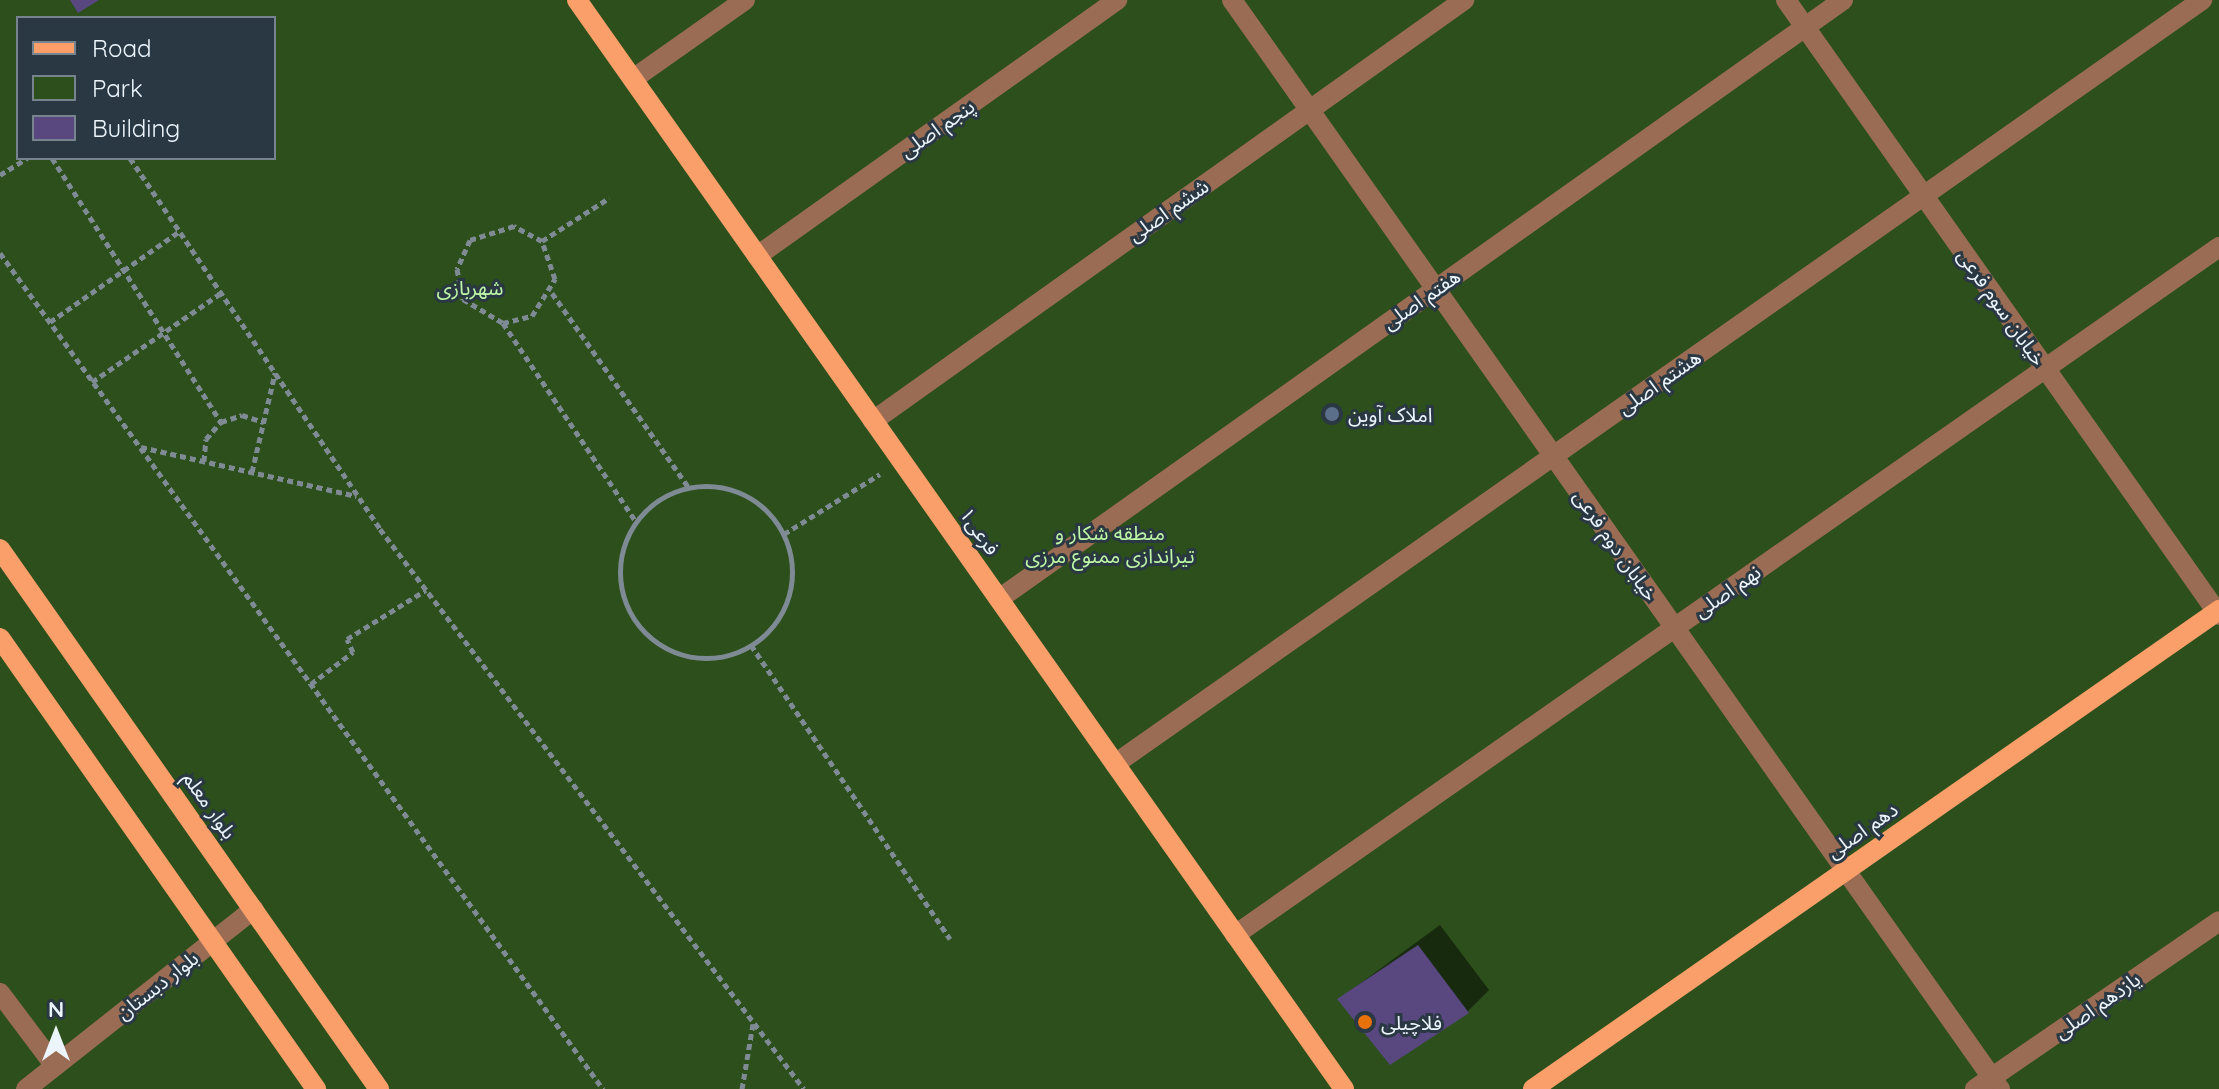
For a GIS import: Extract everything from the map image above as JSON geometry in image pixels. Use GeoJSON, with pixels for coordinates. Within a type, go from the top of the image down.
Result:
{"type":"FeatureCollection","features":[{"type":"Feature","properties":{"kind":"main road","name":"فرعی۱"},"geometry":{"type":"LineString","coordinates":[[577,0],[1344,1089]]}},
{"type":"Feature","properties":{"kind":"main road","name":"بلوار معلم"},"geometry":{"type":"LineString","coordinates":[[0,549],[379,1089]]}},
{"type":"Feature","properties":{"kind":"main road","name":"دهم اصلی"},"geometry":{"type":"LineString","coordinates":[[1533,1089],[2218,612]]}},
{"type":"Feature","properties":{"kind":"main road"},"geometry":{"type":"LineString","coordinates":[[2,646],[316,1089]]}},
{"type":"Feature","properties":{"kind":"street"},"geometry":{"type":"LineString","coordinates":[[633,79],[745,0]]}},
{"type":"Feature","properties":{"kind":"street","name":"پنجم اصلی"},"geometry":{"type":"LineString","coordinates":[[757,256],[1117,0]]}},
{"type":"Feature","properties":{"kind":"street","name":"خیابان دوم فرعی"},"geometry":{"type":"LineString","coordinates":[[1232,0],[1846,870],[1989,1085]]}},
{"type":"Feature","properties":{"kind":"street","name":"ششم اصلی"},"geometry":{"type":"LineString","coordinates":[[873,421],[1464,0]]}},
{"type":"Feature","properties":{"kind":"street","name":"خیابان سوم فرعی"},"geometry":{"type":"LineString","coordinates":[[1786,0],[2218,612]]}},
{"type":"Feature","properties":{"kind":"street","name":"هفتم اصلی"},"geometry":{"type":"LineString","coordinates":[[999,599],[1843,0]]}},
{"type":"Feature","properties":{"kind":"street","name":"هشتم اصلی"},"geometry":{"type":"LineString","coordinates":[[1115,764],[2202,0]]}},
{"type":"Feature","properties":{"kind":"street","name":"نهم اصلی"},"geometry":{"type":"LineString","coordinates":[[1235,935],[2219,247]]}},
{"type":"Feature","properties":{"kind":"street","name":"بلوار دبستان"},"geometry":{"type":"LineString","coordinates":[[26,1089],[254,909]]}},
{"type":"Feature","properties":{"kind":"street","name":"یازدهم اصلی"},"geometry":{"type":"LineString","coordinates":[[1989,1085],[2219,921]]}},
{"type":"Feature","properties":{"kind":"street"},"geometry":{"type":"LineString","coordinates":[[0,993],[55,1066]]}},
{"type":"Feature","properties":{"kind":"path"},"geometry":{"type":"LineString","coordinates":[[0,175],[24,160]]}},
{"type":"Feature","properties":{"kind":"path"},"geometry":{"type":"LineString","coordinates":[[53,160],[126,269],[221,422]]}},
{"type":"Feature","properties":{"kind":"path"},"geometry":{"type":"LineString","coordinates":[[131,160],[359,497],[426,590],[804,1089]]}},
{"type":"Feature","properties":{"kind":"path"},"geometry":{"type":"LineString","coordinates":[[542,241],[609,198]]}},
{"type":"Feature","properties":{"kind":"path"},"geometry":{"type":"LineString","coordinates":[[503,323],[532,316],[552,293],[555,265],[542,241],[498,226],[462,253],[463,299],[503,323],[636,522]]}},
{"type":"Feature","properties":{"kind":"path"},"geometry":{"type":"LineString","coordinates":[[50,322],[180,231]]}},
{"type":"Feature","properties":{"kind":"path"},"geometry":{"type":"LineString","coordinates":[[0,253],[603,1089]]}},
{"type":"Feature","properties":{"kind":"path"},"geometry":{"type":"LineString","coordinates":[[92,382],[221,293]]}},
{"type":"Feature","properties":{"kind":"path"},"geometry":{"type":"LineString","coordinates":[[552,293],[689,488]]}},
{"type":"Feature","properties":{"kind":"path"},"geometry":{"type":"LineString","coordinates":[[252,472],[275,373]]}},
{"type":"Feature","properties":{"kind":"path"},"geometry":{"type":"LineString","coordinates":[[204,462],[206,439],[221,422],[242,415],[264,422]]}},
{"type":"Feature","properties":{"kind":"path"},"geometry":{"type":"LineString","coordinates":[[140,447],[359,497]]}},
{"type":"Feature","properties":{"kind":"path"},"geometry":{"type":"LineString","coordinates":[[784,534],[901,460]]}},
{"type":"Feature","properties":{"kind":"path"},"geometry":{"type":"LineString","coordinates":[[689,488],[744,495],[784,534],[789,596],[751,645],[689,656],[651,637],[621,582],[636,522],[689,488]]}},
{"type":"Feature","properties":{"kind":"path"},"geometry":{"type":"LineString","coordinates":[[311,684],[353,652],[347,639],[426,590]]}},
{"type":"Feature","properties":{"kind":"path"},"geometry":{"type":"LineString","coordinates":[[751,645],[950,939]]}},
{"type":"Feature","properties":{"kind":"path"},"geometry":{"type":"LineString","coordinates":[[742,1089],[753,1024]]}},
{"type":"Feature","properties":{"kind":"green space","name":"منطقه شکار و تیراندازی ممنوع مرزی"},"geometry":{"type":"Polygon","coordinates":[[[0,0],[2219,0],[2219,1089],[0,1089],[0,0]]]}},
{"type":"Feature","properties":{"kind":"building"},"geometry":{"type":"Polygon","coordinates":[[[70,0],[99,0],[78,13],[70,0]]]}},
{"type":"Feature","properties":{"kind":"building"},"geometry":{"type":"Polygon","coordinates":[[[1418,945],[1469,1013],[1390,1065],[1337,999],[1418,945]]]}},
{"type":"Feature","properties":{"kind":"place","name":"املاک آوین"},"geometry":{"type":"Point","coordinates":[1332,414]}},
{"type":"Feature","properties":{"kind":"place","name":"فلاچیلی"},"geometry":{"type":"Point","coordinates":[1365,1022]}},
{"type":"Feature","properties":{"kind":"park label","name":"شهربازی"},"geometry":{"type":"Point","coordinates":[470,287]}}]}
